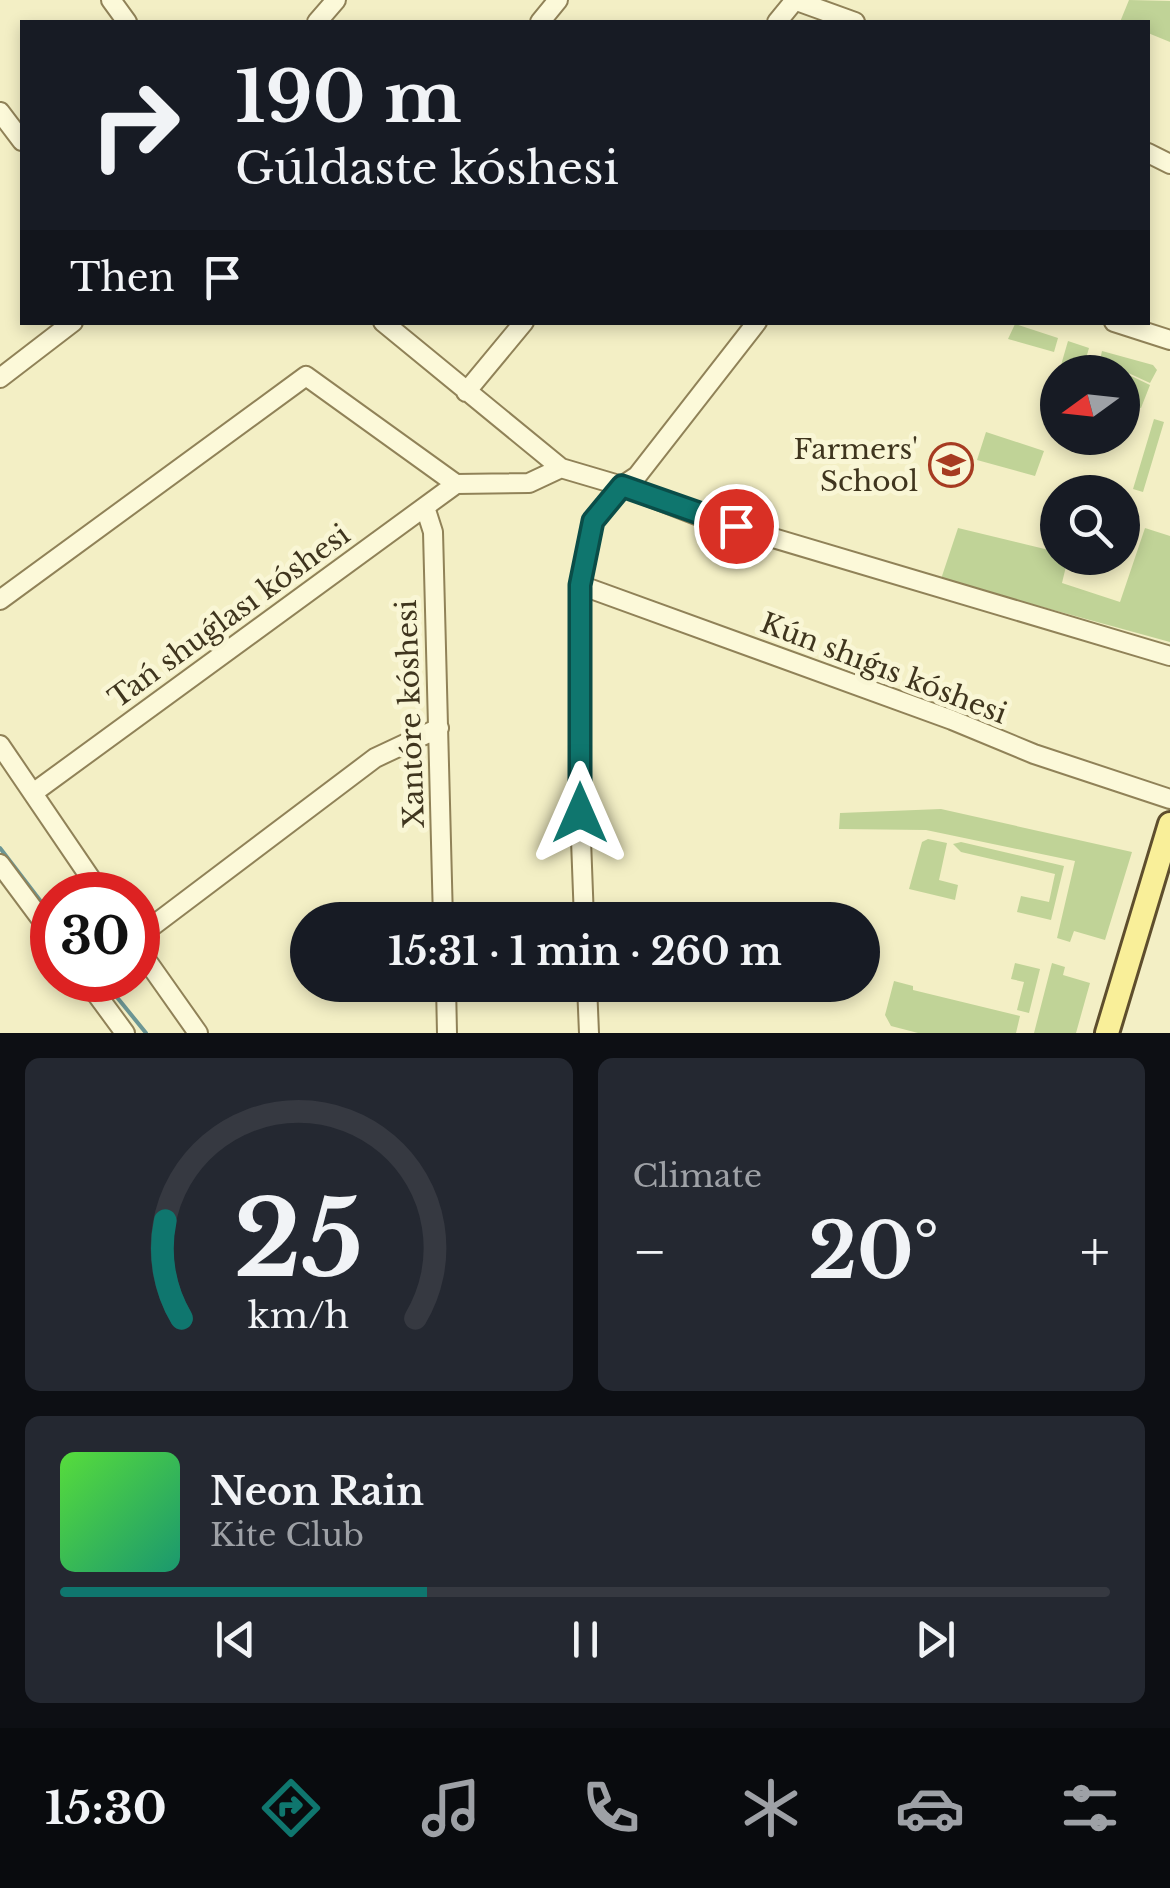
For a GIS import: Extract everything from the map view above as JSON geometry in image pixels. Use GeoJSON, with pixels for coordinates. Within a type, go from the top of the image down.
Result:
{"type":"FeatureCollection","features":[{"type":"Feature","properties":{"kind":"main road"},"geometry":{"type":"LineString","coordinates":[[1108,1033],[1170,824]]}},
{"type":"Feature","properties":{"kind":"street"},"geometry":{"type":"LineString","coordinates":[[319,20],[336,0]]}},
{"type":"Feature","properties":{"kind":"street"},"geometry":{"type":"LineString","coordinates":[[542,20],[558,0]]}},
{"type":"Feature","properties":{"kind":"street"},"geometry":{"type":"LineString","coordinates":[[778,20],[795,0],[850,20]]}},
{"type":"Feature","properties":{"kind":"street"},"geometry":{"type":"LineString","coordinates":[[0,112],[20,138]]}},
{"type":"Feature","properties":{"kind":"street"},"geometry":{"type":"LineString","coordinates":[[0,378],[69,325]]}},
{"type":"Feature","properties":{"kind":"street"},"geometry":{"type":"LineString","coordinates":[[386,325],[562,468],[699,516],[1170,656]]}},
{"type":"Feature","properties":{"kind":"street"},"geometry":{"type":"LineString","coordinates":[[466,392],[522,325]]}},
{"type":"Feature","properties":{"kind":"street"},"geometry":{"type":"LineString","coordinates":[[583,902],[580,585],[593,521],[622,486],[637,476],[755,325]]}},
{"type":"Feature","properties":{"kind":"street"},"geometry":{"type":"LineString","coordinates":[[1123,325],[1170,340]]}},
{"type":"Feature","properties":{"kind":"street"},"geometry":{"type":"LineString","coordinates":[[0,600],[306,376],[456,484],[529,483],[562,468]]}},
{"type":"Feature","properties":{"kind":"street","name":"Tań shuǵlası kóshesi"},"geometry":{"type":"LineString","coordinates":[[33,793],[456,484]]}},
{"type":"Feature","properties":{"kind":"street","name":"Xantóre kóshesi"},"geometry":{"type":"LineString","coordinates":[[425,508],[433,532],[443,902]]}},
{"type":"Feature","properties":{"kind":"street","name":"Kún shıǵıs kóshesi"},"geometry":{"type":"LineString","coordinates":[[580,585],[952,720],[1034,754],[1170,799]]}},
{"type":"Feature","properties":{"kind":"street"},"geometry":{"type":"LineString","coordinates":[[160,920],[375,758],[439,728]]}},
{"type":"Feature","properties":{"kind":"street"},"geometry":{"type":"LineString","coordinates":[[0,744],[86,872]]}},
{"type":"Feature","properties":{"kind":"street"},"geometry":{"type":"LineString","coordinates":[[0,864],[30,904]]}},
{"type":"Feature","properties":{"kind":"street"},"geometry":{"type":"LineString","coordinates":[[160,979],[198,1033]]}},
{"type":"Feature","properties":{"kind":"street"},"geometry":{"type":"LineString","coordinates":[[103,1002],[126,1033]]}},
{"type":"Feature","properties":{"kind":"street"},"geometry":{"type":"LineString","coordinates":[[447,1002],[448,1033]]}},
{"type":"Feature","properties":{"kind":"street"},"geometry":{"type":"LineString","coordinates":[[588,1002],[589,1033]]}},
{"type":"Feature","properties":{"kind":"green space"},"geometry":{"type":"Polygon","coordinates":[[[1129,0],[1170,1],[1170,42],[1150,34],[1150,20],[1121,20],[1129,0]]]}},
{"type":"Feature","properties":{"kind":"green space"},"geometry":{"type":"Polygon","coordinates":[[[1015,325],[1058,338],[1054,352],[1008,339],[1015,325]]]}},
{"type":"Feature","properties":{"kind":"green space"},"geometry":{"type":"Polygon","coordinates":[[[1068,341],[1089,348],[1087,355],[1064,355],[1068,341]]]}},
{"type":"Feature","properties":{"kind":"green space"},"geometry":{"type":"Polygon","coordinates":[[[1140,361],[1157,370],[1150,383],[1140,378],[1140,361]]]}},
{"type":"Feature","properties":{"kind":"green space"},"geometry":{"type":"Polygon","coordinates":[[[1140,380],[1150,385],[1140,408],[1140,380]]]}},
{"type":"Feature","properties":{"kind":"green space"},"geometry":{"type":"Polygon","coordinates":[[[1154,419],[1164,422],[1143,492],[1137,475],[1154,419]]]}},
{"type":"Feature","properties":{"kind":"green space"},"geometry":{"type":"Polygon","coordinates":[[[986,432],[1040,450],[1043,455],[1035,476],[977,460],[986,432]]]}},
{"type":"Feature","properties":{"kind":"green space"},"geometry":{"type":"Polygon","coordinates":[[[958,528],[1040,548],[1040,575],[1064,575],[1062,583],[1120,602],[1129,575],[1140,575],[1140,543],[1145,528],[1170,536],[1170,642],[941,579],[958,528]]]}},
{"type":"Feature","properties":{"kind":"green space"},"geometry":{"type":"Polygon","coordinates":[[[941,809],[1132,852],[1105,940],[1074,931],[1070,942],[1057,938],[1075,861],[926,830],[839,829],[840,813],[941,809]]]}},
{"type":"Feature","properties":{"kind":"green space"},"geometry":{"type":"Polygon","coordinates":[[[928,839],[947,843],[939,880],[958,885],[955,900],[909,889],[922,842],[928,839]]]}},
{"type":"Feature","properties":{"kind":"green space"},"geometry":{"type":"Polygon","coordinates":[[[961,842],[1064,866],[1051,920],[1017,912],[1021,896],[1049,902],[1055,874],[961,852],[953,844],[961,842]]]}},
{"type":"Feature","properties":{"kind":"green space"},"geometry":{"type":"Polygon","coordinates":[[[1015,963],[1040,969],[1029,1013],[1017,1010],[1024,982],[1011,979],[1015,963]]]}},
{"type":"Feature","properties":{"kind":"green space"},"geometry":{"type":"Polygon","coordinates":[[[1052,963],[1065,967],[1063,975],[1090,983],[1076,1033],[1034,1033],[1052,963]]]}},
{"type":"Feature","properties":{"kind":"green space"},"geometry":{"type":"Polygon","coordinates":[[[894,981],[913,986],[913,990],[1020,1016],[1016,1033],[918,1033],[891,1026],[885,1015],[894,981]]]}},
{"type":"Feature","properties":{"kind":"waterway"},"geometry":{"type":"LineString","coordinates":[[0,848],[30,887]]}},
{"type":"Feature","properties":{"kind":"waterway"},"geometry":{"type":"LineString","coordinates":[[121,1002],[146,1033]]}},
{"type":"Feature","properties":{"kind":"place","name":"Farmers' School"},"geometry":{"type":"Point","coordinates":[951,465]}},
{"type":"Feature","properties":{"kind":"route"},"geometry":{"type":"LineString","coordinates":[[580,813],[580,585],[593,521],[622,486],[736,526]]}}]}
